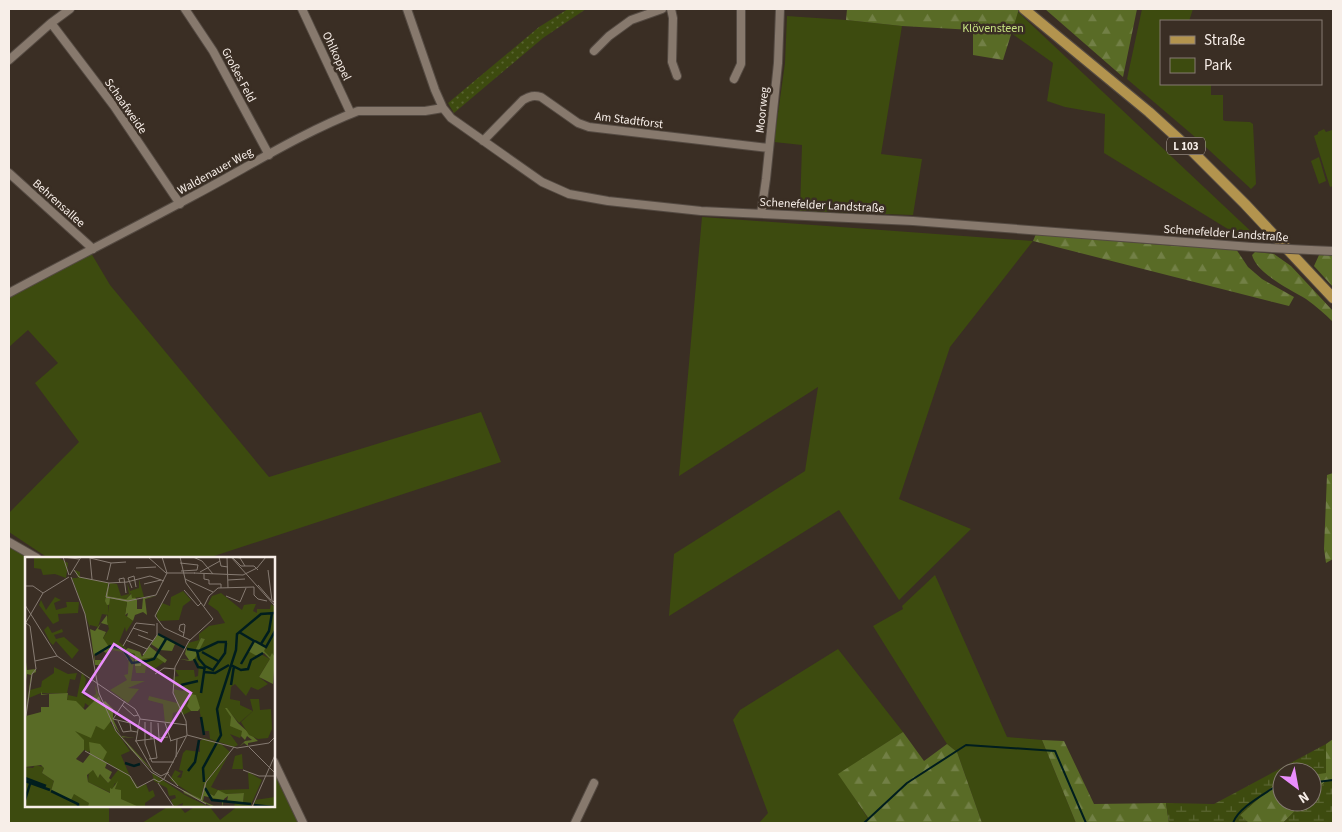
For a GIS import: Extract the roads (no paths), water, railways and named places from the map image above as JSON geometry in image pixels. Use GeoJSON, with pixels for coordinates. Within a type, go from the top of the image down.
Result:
{"type":"FeatureCollection","features":[{"type":"Feature","properties":{"kind":"main road","name":"L 103"},"geometry":{"type":"LineString","coordinates":[[1024,9],[1142,106],[1193,152],[1245,204],[1333,298]]}},
{"type":"Feature","properties":{"kind":"street"},"geometry":{"type":"LineString","coordinates":[[9,60],[70,9]]}},
{"type":"Feature","properties":{"kind":"street","name":"Großes Feld"},"geometry":{"type":"LineString","coordinates":[[185,9],[213,51],[269,155]]}},
{"type":"Feature","properties":{"kind":"street","name":"Ohlkoppel"},"geometry":{"type":"LineString","coordinates":[[302,9],[351,114]]}},
{"type":"Feature","properties":{"kind":"street","name":"Schenefelder Landstraße"},"geometry":{"type":"LineString","coordinates":[[406,9],[434,90],[443,108],[451,118],[542,182],[569,194],[608,201],[701,211],[913,221],[1333,251]]}},
{"type":"Feature","properties":{"kind":"street"},"geometry":{"type":"LineString","coordinates":[[594,51],[608,36],[631,20],[662,9]]}},
{"type":"Feature","properties":{"kind":"street"},"geometry":{"type":"LineString","coordinates":[[671,9],[673,18],[672,62],[678,76]]}},
{"type":"Feature","properties":{"kind":"street"},"geometry":{"type":"LineString","coordinates":[[734,79],[741,64],[741,9]]}},
{"type":"Feature","properties":{"kind":"street","name":"Moorweg"},"geometry":{"type":"LineString","coordinates":[[761,214],[778,63],[780,9]]}},
{"type":"Feature","properties":{"kind":"street","name":"Schaafweide"},"geometry":{"type":"LineString","coordinates":[[51,23],[114,106],[180,204]]}},
{"type":"Feature","properties":{"kind":"street","name":"Am Stadtforst"},"geometry":{"type":"LineString","coordinates":[[483,141],[523,100],[535,95],[541,97],[578,123],[589,127],[769,148]]}},
{"type":"Feature","properties":{"kind":"street","name":"Waldenauer Weg"},"geometry":{"type":"LineString","coordinates":[[9,293],[180,204],[312,131],[358,111],[425,111],[443,108]]}},
{"type":"Feature","properties":{"kind":"street","name":"Behrensallee"},"geometry":{"type":"LineString","coordinates":[[9,173],[93,249]]}},
{"type":"Feature","properties":{"kind":"street"},"geometry":{"type":"LineString","coordinates":[[9,542],[35,557]]}},
{"type":"Feature","properties":{"kind":"street"},"geometry":{"type":"LineString","coordinates":[[275,764],[304,823]]}},
{"type":"Feature","properties":{"kind":"street"},"geometry":{"type":"LineString","coordinates":[[578,822],[594,783]]}},
{"type":"Feature","properties":{"kind":"waterway"},"geometry":{"type":"LineString","coordinates":[[864,823],[907,783],[966,745],[1055,751],[1086,823]]}},
{"type":"Feature","properties":{"kind":"waterway"},"geometry":{"type":"LineString","coordinates":[[1322,781],[1333,780]]}},
{"type":"Feature","properties":{"kind":"waterway"},"geometry":{"type":"LineString","coordinates":[[1233,823],[1245,807],[1272,789]]}},
{"type":"Feature","properties":{"kind":"park label","name":"Klövensteen"},"geometry":{"type":"Point","coordinates":[993,28]}}]}
